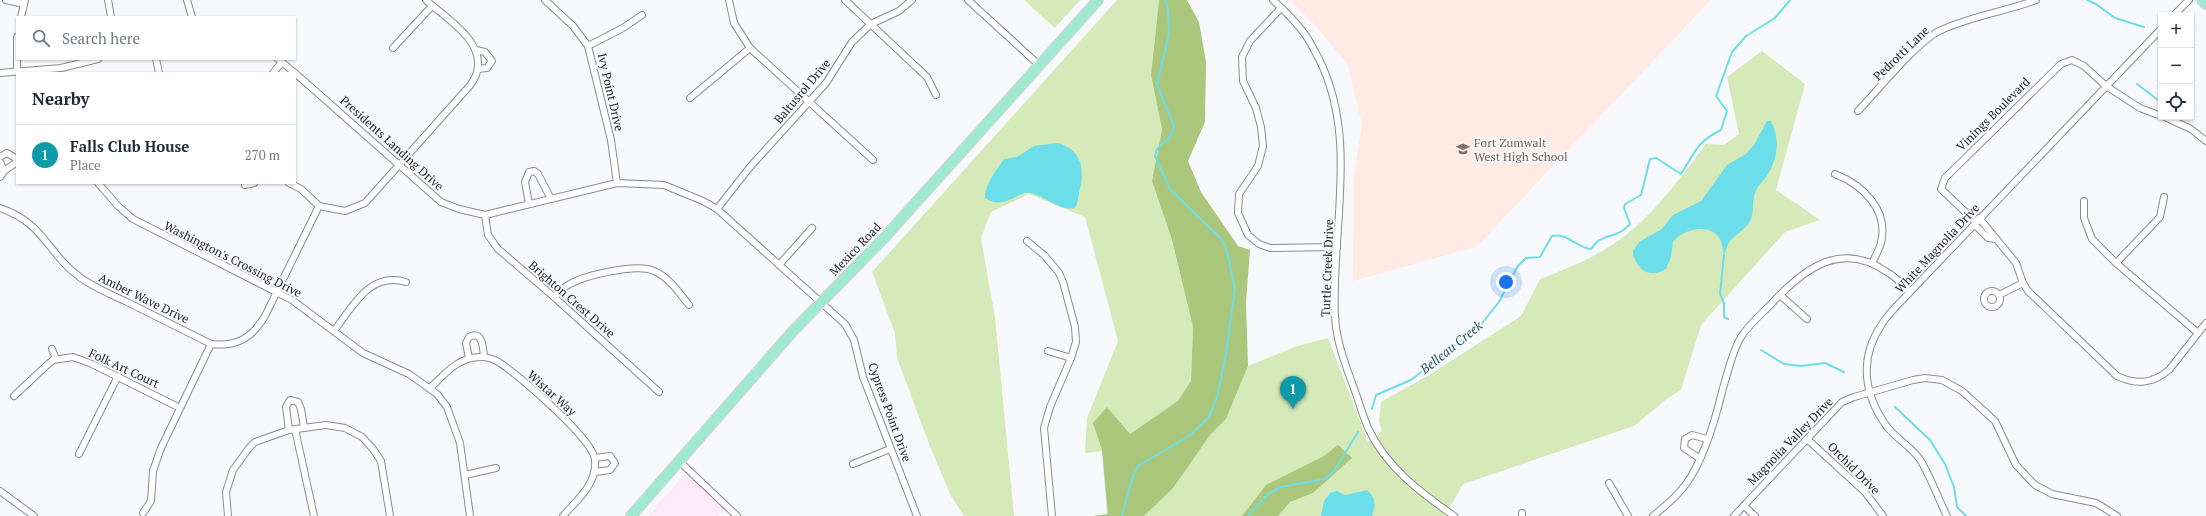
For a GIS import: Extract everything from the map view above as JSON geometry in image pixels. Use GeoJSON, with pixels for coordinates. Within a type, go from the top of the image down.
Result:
{"type":"FeatureCollection","features":[{"type":"Feature","properties":{"kind":"main road","name":"Mexico Road"},"geometry":{"type":"LineString","coordinates":[[631,516],[821,302],[884,238],[1098,0]]}},
{"type":"Feature","properties":{"kind":"main road"},"geometry":{"type":"LineString","coordinates":[[2202,0],[2206,4]]}},
{"type":"Feature","properties":{"kind":"street"},"geometry":{"type":"LineString","coordinates":[[6,0],[24,2],[21,16]]}},
{"type":"Feature","properties":{"kind":"street"},"geometry":{"type":"LineString","coordinates":[[108,0],[111,16]]}},
{"type":"Feature","properties":{"kind":"street"},"geometry":{"type":"LineString","coordinates":[[187,0],[192,16]]}},
{"type":"Feature","properties":{"kind":"street"},"geometry":{"type":"LineString","coordinates":[[291,184],[301,189],[319,206],[338,210],[354,209],[365,203],[466,90],[476,76],[478,68],[476,50],[470,40],[426,0]]}},
{"type":"Feature","properties":{"kind":"street","name":"Ivy Point Drive"},"geometry":{"type":"LineString","coordinates":[[545,0],[573,26],[588,46],[604,106],[617,183]]}},
{"type":"Feature","properties":{"kind":"street"},"geometry":{"type":"LineString","coordinates":[[729,0],[734,23],[750,48],[873,160]]}},
{"type":"Feature","properties":{"kind":"street"},"geometry":{"type":"LineString","coordinates":[[845,0],[927,77],[936,95]]}},
{"type":"Feature","properties":{"kind":"street","name":"Baltusrol Drive"},"geometry":{"type":"LineString","coordinates":[[717,209],[808,101],[826,83],[852,42],[871,24],[899,11],[912,0]]}},
{"type":"Feature","properties":{"kind":"street"},"geometry":{"type":"LineString","coordinates":[[968,0],[1040,65]]}},
{"type":"Feature","properties":{"kind":"street","name":"Turtle Creek Drive"},"geometry":{"type":"LineString","coordinates":[[1273,0],[1308,38],[1323,68],[1332,92],[1341,140],[1335,316],[1339,344],[1368,428],[1390,462],[1404,477],[1454,516]]}},
{"type":"Feature","properties":{"kind":"street","name":"Pedrotti Lane"},"geometry":{"type":"LineString","coordinates":[[1858,111],[1918,49],[1938,32],[1965,21],[2036,0]]}},
{"type":"Feature","properties":{"kind":"street"},"geometry":{"type":"LineString","coordinates":[[2177,12],[2189,0]]}},
{"type":"Feature","properties":{"kind":"street"},"geometry":{"type":"LineString","coordinates":[[393,48],[432,6]]}},
{"type":"Feature","properties":{"kind":"street"},"geometry":{"type":"LineString","coordinates":[[1281,8],[1250,41],[1242,57],[1243,81],[1256,108],[1261,127],[1263,146],[1258,166],[1239,194],[1238,213],[1248,236],[1259,244],[1270,248],[1337,247]]}},
{"type":"Feature","properties":{"kind":"street"},"geometry":{"type":"LineString","coordinates":[[588,46],[623,28],[642,15]]}},
{"type":"Feature","properties":{"kind":"street","name":"White Magnolia Drive"},"geometry":{"type":"LineString","coordinates":[[1947,516],[1921,461],[1886,425],[1877,413],[1869,394],[1867,363],[1872,342],[1882,323],[1910,292],[1976,221],[2158,32]]}},
{"type":"Feature","properties":{"kind":"street"},"geometry":{"type":"LineString","coordinates":[[690,98],[750,48]]}},
{"type":"Feature","properties":{"kind":"street"},"geometry":{"type":"LineString","coordinates":[[476,50],[485,52],[492,61],[487,68],[478,68]]}},
{"type":"Feature","properties":{"kind":"street"},"geometry":{"type":"LineString","coordinates":[[17,60],[17,72],[70,70],[95,60]]}},
{"type":"Feature","properties":{"kind":"street"},"geometry":{"type":"LineString","coordinates":[[156,60],[159,72]]}},
{"type":"Feature","properties":{"kind":"street","name":"Vinings Boulevard"},"geometry":{"type":"LineString","coordinates":[[1976,221],[1941,189],[1945,178],[2060,64],[2072,60],[2084,66],[2106,86]]}},
{"type":"Feature","properties":{"kind":"street"},"geometry":{"type":"LineString","coordinates":[[274,72],[280,61]]}},
{"type":"Feature","properties":{"kind":"street","name":"Presidents Landing Drive"},"geometry":{"type":"LineString","coordinates":[[280,61],[294,72]]}},
{"type":"Feature","properties":{"kind":"street"},"geometry":{"type":"LineString","coordinates":[[0,73],[16,72]]}},
{"type":"Feature","properties":{"kind":"street","name":"Presidents Landing Drive"},"geometry":{"type":"LineString","coordinates":[[296,74],[441,202],[459,209],[485,214],[617,183],[664,185],[698,198],[717,209],[821,302]]}},
{"type":"Feature","properties":{"kind":"street"},"geometry":{"type":"LineString","coordinates":[[2106,86],[2140,108],[2158,115]]}},
{"type":"Feature","properties":{"kind":"street"},"geometry":{"type":"LineString","coordinates":[[2172,120],[2191,129],[2206,140]]}},
{"type":"Feature","properties":{"kind":"street"},"geometry":{"type":"LineString","coordinates":[[0,157],[7,153],[16,160]]}},
{"type":"Feature","properties":{"kind":"street"},"geometry":{"type":"LineString","coordinates":[[0,162],[4,170]]}},
{"type":"Feature","properties":{"kind":"street"},"geometry":{"type":"LineString","coordinates":[[0,177],[4,170],[16,162]]}},
{"type":"Feature","properties":{"kind":"street"},"geometry":{"type":"LineString","coordinates":[[529,204],[525,182],[529,172],[534,171],[538,174],[551,199]]}},
{"type":"Feature","properties":{"kind":"street"},"geometry":{"type":"LineString","coordinates":[[1836,174],[1850,180],[1877,206],[1882,224],[1881,243],[1872,263]]}},
{"type":"Feature","properties":{"kind":"street","name":"Washington's Crossing Drive"},"geometry":{"type":"LineString","coordinates":[[99,184],[118,206],[133,219],[292,300],[363,353],[409,374],[430,388],[447,407],[460,443],[470,516]]}},
{"type":"Feature","properties":{"kind":"street"},"geometry":{"type":"LineString","coordinates":[[245,185],[250,184]]}},
{"type":"Feature","properties":{"kind":"street"},"geometry":{"type":"LineString","coordinates":[[2116,263],[2160,217],[2164,197]]}},
{"type":"Feature","properties":{"kind":"street"},"geometry":{"type":"LineString","coordinates":[[2084,201],[2084,218],[2092,239],[2116,263],[2198,333]]}},
{"type":"Feature","properties":{"kind":"street","name":"Amber Wave Drive"},"geometry":{"type":"LineString","coordinates":[[0,208],[11,212],[30,224],[47,241],[62,263],[82,279],[211,344],[222,345],[236,343],[250,336],[262,320],[319,206]]}},
{"type":"Feature","properties":{"kind":"street","name":"Brighton Crest Drive"},"geometry":{"type":"LineString","coordinates":[[485,214],[488,235],[498,249],[554,297],[659,392]]}},
{"type":"Feature","properties":{"kind":"street"},"geometry":{"type":"LineString","coordinates":[[1976,221],[1988,238],[1996,239],[2016,263],[2023,284],[2028,291],[2117,376],[2129,382],[2142,382],[2162,376],[2169,370],[2206,323]]}},
{"type":"Feature","properties":{"kind":"street"},"geometry":{"type":"LineString","coordinates":[[779,265],[812,228]]}},
{"type":"Feature","properties":{"kind":"street"},"geometry":{"type":"LineString","coordinates":[[1027,241],[1054,265],[1063,282],[1075,327],[1076,342],[1071,358],[1050,407],[1044,428],[1052,516]]}},
{"type":"Feature","properties":{"kind":"street"},"geometry":{"type":"LineString","coordinates":[[1653,516],[1669,503],[1686,484],[1699,458],[1707,439],[1730,363],[1741,337],[1802,274],[1816,266],[1834,259],[1852,258],[1872,263],[1888,272],[1910,292]]}},
{"type":"Feature","properties":{"kind":"street"},"geometry":{"type":"LineString","coordinates":[[554,297],[568,285],[585,278],[634,268],[655,271],[672,284],[689,305]]}},
{"type":"Feature","properties":{"kind":"street"},"geometry":{"type":"LineString","coordinates":[[334,331],[368,288],[386,279],[396,279],[406,282]]}},
{"type":"Feature","properties":{"kind":"street"},"geometry":{"type":"LineString","coordinates":[[1999,295],[2023,284]]}},
{"type":"Feature","properties":{"kind":"street"},"geometry":{"type":"LineString","coordinates":[[1780,295],[1807,319]]}},
{"type":"Feature","properties":{"kind":"street","name":"Cypress Point Drive"},"geometry":{"type":"LineString","coordinates":[[821,302],[843,321],[854,340],[863,377],[917,516]]}},
{"type":"Feature","properties":{"kind":"street"},"geometry":{"type":"LineString","coordinates":[[469,358],[466,343],[469,337],[473,335],[478,336],[482,340],[484,358]]}},
{"type":"Feature","properties":{"kind":"street"},"geometry":{"type":"LineString","coordinates":[[143,513],[150,501],[154,472],[161,448],[211,344]]}},
{"type":"Feature","properties":{"kind":"street"},"geometry":{"type":"LineString","coordinates":[[14,396],[42,368],[56,359],[52,349]]}},
{"type":"Feature","properties":{"kind":"street"},"geometry":{"type":"LineString","coordinates":[[1048,351],[1071,358]]}},
{"type":"Feature","properties":{"kind":"street","name":"Folk Art Court"},"geometry":{"type":"LineString","coordinates":[[56,359],[73,357],[92,364],[180,408]]}},
{"type":"Feature","properties":{"kind":"street","name":"Wistar Way"},"geometry":{"type":"LineString","coordinates":[[430,388],[456,364],[469,358],[493,359],[501,363],[527,385],[581,434],[589,445],[595,458],[595,472],[588,488],[563,516]]}},
{"type":"Feature","properties":{"kind":"street"},"geometry":{"type":"LineString","coordinates":[[79,454],[118,376]]}},
{"type":"Feature","properties":{"kind":"street","name":"Magnolia Valley Drive"},"geometry":{"type":"LineString","coordinates":[[1734,516],[1842,402],[1854,396],[1869,394],[1925,378],[1934,378],[1951,384],[1973,400],[1995,421],[2016,465],[2035,485],[2052,494],[2096,503],[2118,516]]}},
{"type":"Feature","properties":{"kind":"street"},"geometry":{"type":"LineString","coordinates":[[304,427],[301,408],[298,402],[290,400],[286,407],[314,516]]}},
{"type":"Feature","properties":{"kind":"street"},"geometry":{"type":"LineString","coordinates":[[228,516],[226,492],[233,470],[243,454],[255,442],[292,429],[326,425],[345,428],[362,437],[373,449],[381,461],[390,516]]}},
{"type":"Feature","properties":{"kind":"street"},"geometry":{"type":"LineString","coordinates":[[1699,458],[1684,448],[1685,439],[1692,435],[1707,439]]}},
{"type":"Feature","properties":{"kind":"street","name":"Orchid Drive"},"geometry":{"type":"LineString","coordinates":[[1807,439],[1865,492],[1882,516]]}},
{"type":"Feature","properties":{"kind":"street"},"geometry":{"type":"LineString","coordinates":[[853,464],[890,449]]}},
{"type":"Feature","properties":{"kind":"street"},"geometry":{"type":"LineString","coordinates":[[595,458],[610,456],[615,463],[610,470],[595,472]]}},
{"type":"Feature","properties":{"kind":"street"},"geometry":{"type":"LineString","coordinates":[[679,461],[737,516]]}},
{"type":"Feature","properties":{"kind":"street"},"geometry":{"type":"LineString","coordinates":[[465,475],[496,468]]}},
{"type":"Feature","properties":{"kind":"street"},"geometry":{"type":"LineString","coordinates":[[1609,483],[1628,516]]}},
{"type":"Feature","properties":{"kind":"street"},"geometry":{"type":"LineString","coordinates":[[0,491],[34,516]]}},
{"type":"Feature","properties":{"kind":"street"},"geometry":{"type":"LineString","coordinates":[[1744,506],[1755,516]]}},
{"type":"Feature","properties":{"kind":"shaded area","name":"Fort Zumwalt West High School"},"geometry":{"type":"Polygon","coordinates":[[[1290,0],[1711,0],[1476,247],[1353,281],[1354,175],[1362,124],[1347,63],[1311,21],[1290,0]]]}},
{"type":"Feature","properties":{"kind":"shaded area"},"geometry":{"type":"Polygon","coordinates":[[[685,474],[725,509],[718,516],[648,516],[685,474]]]}},
{"type":"Feature","properties":{"kind":"green space"},"geometry":{"type":"Polygon","coordinates":[[[1024,0],[1080,0],[1055,28],[1024,0]]]}},
{"type":"Feature","properties":{"kind":"green space"},"geometry":{"type":"Polygon","coordinates":[[[1117,0],[1159,0],[1151,75],[1162,129],[1152,181],[1172,240],[1193,327],[1191,381],[1226,419],[1248,366],[1297,346],[1328,338],[1368,442],[1382,431],[1379,422],[1381,402],[1429,375],[1521,316],[1540,279],[1588,259],[1622,238],[1643,220],[1662,200],[1706,144],[1724,145],[1739,134],[1727,77],[1762,51],[1805,84],[1776,190],[1820,220],[1785,232],[1701,325],[1681,390],[1668,398],[1634,426],[1463,484],[1445,516],[1093,516],[1107,514],[1102,451],[1085,453],[1087,418],[1118,341],[1085,217],[1029,194],[991,212],[981,238],[995,317],[1014,516],[964,516],[951,496],[931,449],[897,358],[895,333],[872,272],[1117,0]]]}},
{"type":"Feature","properties":{"kind":"green space"},"geometry":{"type":"Polygon","coordinates":[[[1159,0],[1187,0],[1199,22],[1206,62],[1205,122],[1188,161],[1201,192],[1238,246],[1250,250],[1246,302],[1248,366],[1226,419],[1210,435],[1173,488],[1144,516],[1093,516],[1108,514],[1102,450],[1093,423],[1107,407],[1130,434],[1178,401],[1191,381],[1193,327],[1172,240],[1152,181],[1162,129],[1151,75],[1159,0]]]}},
{"type":"Feature","properties":{"kind":"green space"},"geometry":{"type":"Polygon","coordinates":[[[1338,445],[1352,458],[1313,493],[1290,502],[1278,516],[1242,516],[1266,485],[1324,456],[1338,445]]]}},
{"type":"Feature","properties":{"kind":"water"},"geometry":{"type":"Polygon","coordinates":[[[1767,121],[1771,121],[1776,134],[1776,155],[1767,176],[1756,191],[1750,221],[1746,227],[1730,241],[1724,255],[1721,241],[1715,234],[1710,230],[1696,229],[1677,237],[1673,242],[1671,257],[1666,269],[1660,272],[1650,273],[1642,269],[1633,255],[1633,251],[1639,242],[1662,229],[1673,215],[1701,201],[1727,165],[1746,154],[1754,145],[1767,121]]]}},
{"type":"Feature","properties":{"kind":"water"},"geometry":{"type":"Polygon","coordinates":[[[1058,143],[1073,151],[1080,162],[1082,169],[1081,185],[1075,208],[1069,209],[1058,206],[1030,193],[1025,193],[1004,202],[992,201],[985,198],[985,193],[989,182],[1004,159],[1017,157],[1034,146],[1058,143]]]}},
{"type":"Feature","properties":{"kind":"water"},"geometry":{"type":"Polygon","coordinates":[[[1367,490],[1374,499],[1372,516],[1321,516],[1324,501],[1330,493],[1337,491],[1345,495],[1367,490]]]}},
{"type":"Feature","properties":{"kind":"waterway"},"geometry":{"type":"LineString","coordinates":[[1122,516],[1133,476],[1138,466],[1189,436],[1209,417],[1217,397],[1225,360],[1235,289],[1226,247],[1220,238],[1170,189],[1155,156],[1157,149],[1170,137],[1174,126],[1157,85],[1169,33],[1166,0]]}},
{"type":"Feature","properties":{"kind":"waterway","name":"Belleau Creek"},"geometry":{"type":"LineString","coordinates":[[1372,409],[1376,395],[1411,380],[1479,327],[1499,302],[1517,267],[1526,258],[1540,257],[1552,236],[1563,237],[1591,249],[1596,242],[1618,233],[1630,224],[1624,208],[1625,204],[1641,195],[1650,159],[1656,158],[1681,174],[1701,144],[1713,134],[1721,130],[1727,111],[1716,96],[1732,52],[1746,36],[1775,18],[1790,0]]}},
{"type":"Feature","properties":{"kind":"waterway"},"geometry":{"type":"LineString","coordinates":[[2087,0],[2096,4],[2115,18],[2144,27]]}},
{"type":"Feature","properties":{"kind":"waterway"},"geometry":{"type":"LineString","coordinates":[[2137,84],[2158,100]]}},
{"type":"Feature","properties":{"kind":"waterway"},"geometry":{"type":"LineString","coordinates":[[1724,255],[1720,294],[1724,303],[1724,317],[1728,319]]}},
{"type":"Feature","properties":{"kind":"waterway"},"geometry":{"type":"LineString","coordinates":[[1761,350],[1784,364],[1801,366],[1825,363],[1844,372]]}},
{"type":"Feature","properties":{"kind":"waterway"},"geometry":{"type":"LineString","coordinates":[[1895,407],[1930,440],[1945,464],[1954,487],[1957,507],[1966,516]]}},
{"type":"Feature","properties":{"kind":"waterway","name":"Belleau Creek"},"geometry":{"type":"LineString","coordinates":[[1248,516],[1268,494],[1281,487],[1325,479],[1334,471],[1358,432]]}},
{"type":"Feature","properties":{"kind":"place","name":"Fort Zumwalt West High School"},"geometry":{"type":"Point","coordinates":[1463,149]}},
{"type":"Feature","properties":{"kind":"place","name":"Falls Club House"},"geometry":{"type":"Point","coordinates":[1293,409]}}]}
